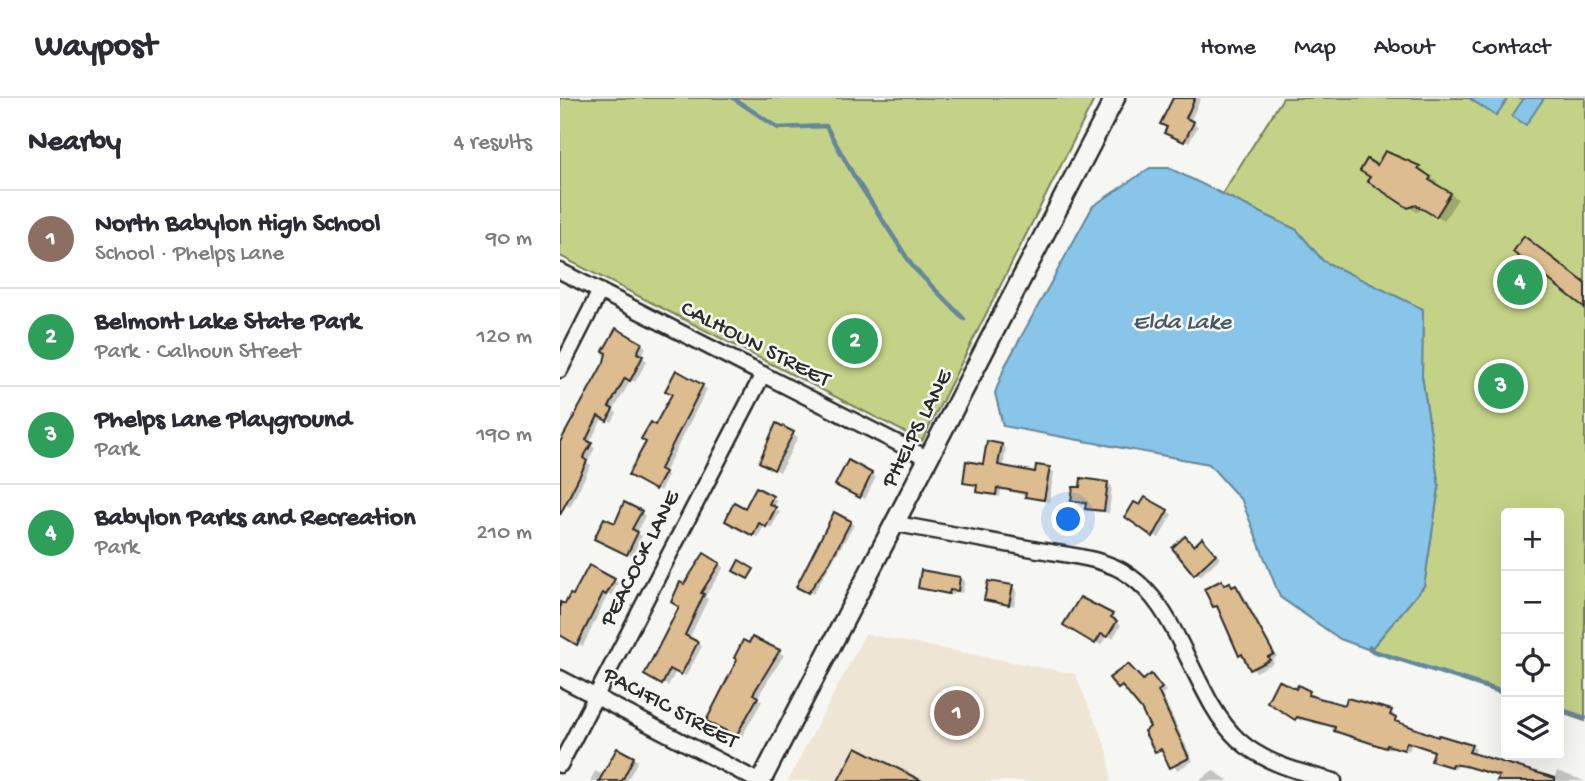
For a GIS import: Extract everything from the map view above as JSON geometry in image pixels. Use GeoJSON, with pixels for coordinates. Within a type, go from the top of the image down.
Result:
{"type":"FeatureCollection","features":[{"type":"Feature","properties":{"kind":"street","name":"PHELPS LANE"},"geometry":{"type":"LineString","coordinates":[[759,781],[897,524],[1115,98]]}},
{"type":"Feature","properties":{"kind":"street","name":"CALHOUN STREET"},"geometry":{"type":"LineString","coordinates":[[560,271],[929,459]]}},
{"type":"Feature","properties":{"kind":"street"},"geometry":{"type":"LineString","coordinates":[[560,370],[600,291]]}},
{"type":"Feature","properties":{"kind":"street","name":"PEACOCK LANE"},"geometry":{"type":"LineString","coordinates":[[560,765],[763,374]]}},
{"type":"Feature","properties":{"kind":"street"},"geometry":{"type":"LineString","coordinates":[[897,524],[1093,560],[1129,574],[1155,599],[1216,716],[1237,741],[1264,760],[1293,771],[1334,781]]}},
{"type":"Feature","properties":{"kind":"street","name":"PACIFIC STREET"},"geometry":{"type":"LineString","coordinates":[[560,678],[759,781]]}},
{"type":"Feature","properties":{"kind":"shaded area"},"geometry":{"type":"Polygon","coordinates":[[[865,634],[1075,674],[1108,752],[1111,781],[788,781],[865,634]]]}},
{"type":"Feature","properties":{"kind":"green space"},"geometry":{"type":"Polygon","coordinates":[[[560,98],[1095,98],[922,441],[560,256],[560,98]]]}},
{"type":"Feature","properties":{"kind":"green space"},"geometry":{"type":"Polygon","coordinates":[[[1283,98],[1585,98],[1585,721],[1564,714],[1564,508],[1501,508],[1501,693],[1370,650],[1424,586],[1439,487],[1422,376],[1423,309],[1323,261],[1297,230],[1222,194],[1283,98]]]}},
{"type":"Feature","properties":{"kind":"water"},"geometry":{"type":"Polygon","coordinates":[[[1469,98],[1508,98],[1496,116],[1469,98]]]}},
{"type":"Feature","properties":{"kind":"water"},"geometry":{"type":"Polygon","coordinates":[[[1524,98],[1544,98],[1526,125],[1512,116],[1524,98]]]}},
{"type":"Feature","properties":{"kind":"water","name":"Elda Lake"},"geometry":{"type":"Polygon","coordinates":[[[1150,168],[1169,168],[1297,230],[1323,261],[1423,309],[1422,376],[1439,487],[1424,586],[1370,650],[1340,639],[1280,597],[1242,501],[1209,464],[1003,426],[995,393],[1005,366],[1093,206],[1150,168]]]}},
{"type":"Feature","properties":{"kind":"building"},"geometry":{"type":"Polygon","coordinates":[[[1173,98],[1195,98],[1186,118],[1194,122],[1184,142],[1164,133],[1167,127],[1160,124],[1173,98]]]}},
{"type":"Feature","properties":{"kind":"building"},"geometry":{"type":"Polygon","coordinates":[[[1385,151],[1420,166],[1418,168],[1431,177],[1429,180],[1451,193],[1436,217],[1416,205],[1408,208],[1367,181],[1370,177],[1360,171],[1367,159],[1377,165],[1385,151]]]}},
{"type":"Feature","properties":{"kind":"building"},"geometry":{"type":"Polygon","coordinates":[[[1524,236],[1585,283],[1585,308],[1513,252],[1524,236]]]}},
{"type":"Feature","properties":{"kind":"building"},"geometry":{"type":"Polygon","coordinates":[[[616,328],[642,343],[637,353],[643,356],[630,381],[625,378],[609,407],[613,409],[607,421],[598,416],[586,440],[592,443],[583,458],[587,461],[560,515],[560,442],[604,362],[606,353],[603,351],[616,328]]]}},
{"type":"Feature","properties":{"kind":"building"},"geometry":{"type":"Polygon","coordinates":[[[676,370],[703,385],[660,469],[665,472],[655,490],[628,475],[646,442],[641,439],[651,422],[655,425],[672,394],[665,391],[676,370]]]}},
{"type":"Feature","properties":{"kind":"building"},"geometry":{"type":"Polygon","coordinates":[[[776,423],[794,432],[774,470],[759,462],[776,423]]]}},
{"type":"Feature","properties":{"kind":"building"},"geometry":{"type":"Polygon","coordinates":[[[987,441],[1002,444],[998,465],[1035,472],[1036,465],[1050,467],[1044,500],[1025,497],[1026,493],[997,488],[996,495],[976,492],[977,485],[963,483],[966,461],[983,464],[987,441]]]}},
{"type":"Feature","properties":{"kind":"building"},"geometry":{"type":"Polygon","coordinates":[[[848,460],[872,473],[860,498],[835,485],[848,460]]]}},
{"type":"Feature","properties":{"kind":"building"},"geometry":{"type":"Polygon","coordinates":[[[1081,478],[1108,482],[1104,511],[1085,509],[1086,503],[1071,501],[1073,487],[1080,487],[1081,478]]]}},
{"type":"Feature","properties":{"kind":"building"},"geometry":{"type":"Polygon","coordinates":[[[756,487],[773,496],[769,504],[776,507],[766,527],[759,523],[753,536],[725,521],[734,502],[745,508],[756,487]]]}},
{"type":"Feature","properties":{"kind":"building"},"geometry":{"type":"Polygon","coordinates":[[[1145,497],[1168,510],[1153,537],[1125,517],[1134,502],[1140,505],[1145,497]]]}},
{"type":"Feature","properties":{"kind":"building"},"geometry":{"type":"Polygon","coordinates":[[[624,502],[642,511],[632,529],[638,532],[627,555],[594,539],[604,518],[615,523],[624,502]]]}},
{"type":"Feature","properties":{"kind":"building"},"geometry":{"type":"Polygon","coordinates":[[[834,512],[851,521],[830,562],[808,593],[796,587],[834,512]]]}},
{"type":"Feature","properties":{"kind":"building"},"geometry":{"type":"Polygon","coordinates":[[[1185,536],[1194,546],[1202,538],[1216,554],[1194,575],[1172,548],[1185,536]]]}},
{"type":"Feature","properties":{"kind":"building"},"geometry":{"type":"Polygon","coordinates":[[[704,553],[720,563],[701,593],[704,594],[685,635],[698,642],[681,675],[670,669],[662,685],[644,675],[679,607],[671,602],[680,582],[684,584],[704,553]]]}},
{"type":"Feature","properties":{"kind":"building"},"geometry":{"type":"Polygon","coordinates":[[[739,560],[754,569],[748,579],[733,571],[739,560]]]}},
{"type":"Feature","properties":{"kind":"building"},"geometry":{"type":"Polygon","coordinates":[[[589,565],[615,579],[606,595],[603,593],[577,645],[560,635],[560,602],[565,604],[570,594],[573,595],[589,565]]]}},
{"type":"Feature","properties":{"kind":"building"},"geometry":{"type":"Polygon","coordinates":[[[921,570],[960,577],[958,591],[950,590],[949,594],[918,588],[921,570]]]}},
{"type":"Feature","properties":{"kind":"building"},"geometry":{"type":"Polygon","coordinates":[[[1222,580],[1224,585],[1230,582],[1232,587],[1236,585],[1274,654],[1268,657],[1270,660],[1250,670],[1242,654],[1239,656],[1217,606],[1213,607],[1204,589],[1222,580]]]}},
{"type":"Feature","properties":{"kind":"building"},"geometry":{"type":"Polygon","coordinates":[[[988,581],[1013,585],[1009,605],[984,600],[988,581]]]}},
{"type":"Feature","properties":{"kind":"building"},"geometry":{"type":"Polygon","coordinates":[[[1080,597],[1113,614],[1111,617],[1117,621],[1107,637],[1101,634],[1095,644],[1063,625],[1080,597]]]}},
{"type":"Feature","properties":{"kind":"building"},"geometry":{"type":"Polygon","coordinates":[[[752,637],[780,650],[753,694],[758,697],[736,736],[706,721],[737,660],[734,658],[743,640],[749,643],[752,637]]]}},
{"type":"Feature","properties":{"kind":"building"},"geometry":{"type":"Polygon","coordinates":[[[1128,664],[1143,680],[1151,674],[1162,688],[1158,691],[1189,758],[1170,768],[1161,749],[1155,752],[1144,731],[1150,727],[1141,709],[1122,686],[1118,689],[1109,678],[1128,664]]]}},
{"type":"Feature","properties":{"kind":"building"},"geometry":{"type":"Polygon","coordinates":[[[1278,680],[1296,689],[1298,685],[1310,691],[1308,695],[1345,705],[1347,698],[1392,710],[1390,715],[1396,718],[1395,721],[1438,737],[1439,735],[1472,745],[1469,752],[1555,778],[1555,781],[1497,781],[1499,776],[1465,766],[1452,764],[1451,767],[1431,761],[1434,751],[1407,742],[1404,750],[1387,745],[1386,748],[1334,731],[1335,727],[1297,717],[1295,720],[1267,702],[1278,680]]]}},
{"type":"Feature","properties":{"kind":"building"},"geometry":{"type":"Polygon","coordinates":[[[856,747],[922,781],[838,781],[856,747]]]}},
{"type":"Feature","properties":{"kind":"building"},"geometry":{"type":"Polygon","coordinates":[[[617,748],[634,757],[622,781],[599,781],[617,748]]]}},
{"type":"Feature","properties":{"kind":"waterway"},"geometry":{"type":"LineString","coordinates":[[733,98],[778,128],[826,126],[854,176],[913,267],[964,319]]}},
{"type":"Feature","properties":{"kind":"waterway"},"geometry":{"type":"LineString","coordinates":[[1370,647],[1370,650],[1501,691]]}},
{"type":"Feature","properties":{"kind":"waterway"},"geometry":{"type":"LineString","coordinates":[[1564,711],[1585,718]]}},
{"type":"Feature","properties":{"kind":"place","name":"Babylon Parks and Recreation"},"geometry":{"type":"Point","coordinates":[1520,282]}},
{"type":"Feature","properties":{"kind":"place","name":"Belmont Lake State Park"},"geometry":{"type":"Point","coordinates":[855,341]}},
{"type":"Feature","properties":{"kind":"place","name":"Phelps Lane Playground"},"geometry":{"type":"Point","coordinates":[1501,386]}},
{"type":"Feature","properties":{"kind":"place","name":"North Babylon High School"},"geometry":{"type":"Point","coordinates":[957,713]}}]}
